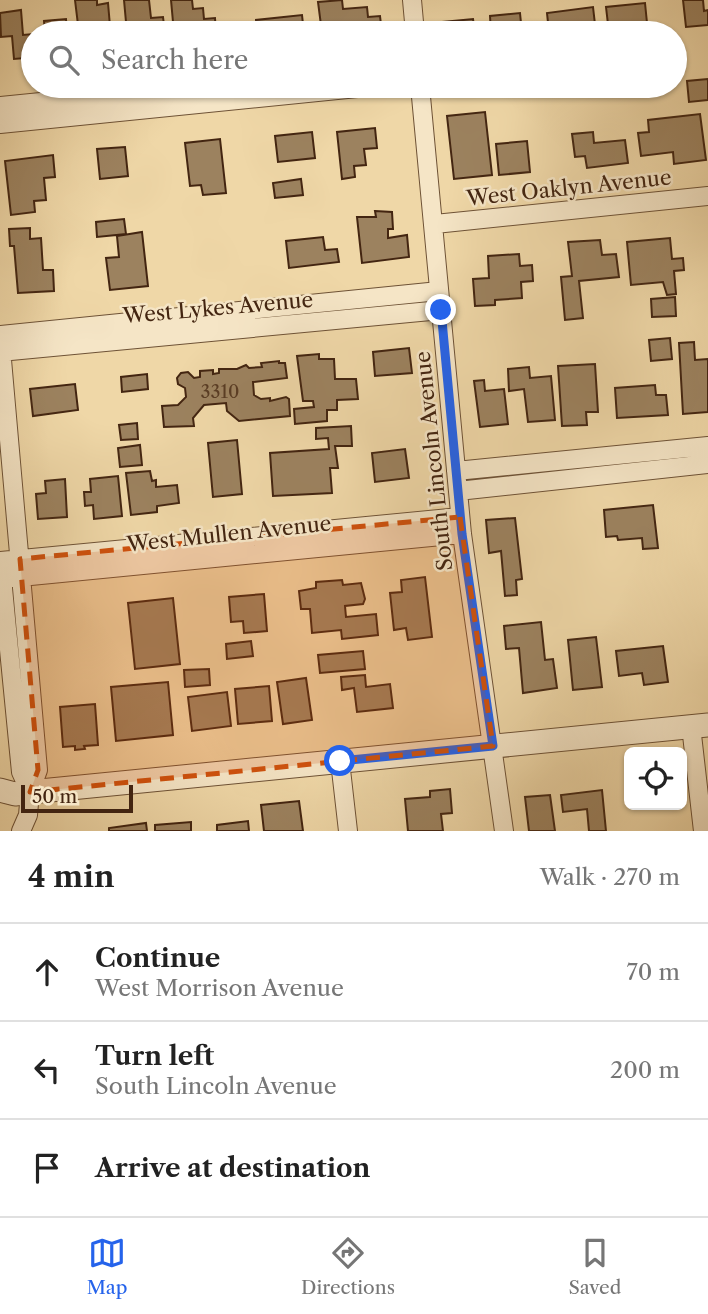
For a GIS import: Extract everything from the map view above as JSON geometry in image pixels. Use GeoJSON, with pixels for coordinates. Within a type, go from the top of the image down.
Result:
{"type":"FeatureCollection","features":[{"type":"Feature","properties":{"kind":"street"},"geometry":{"type":"LineString","coordinates":[[412,0],[414,21]]}},
{"type":"Feature","properties":{"kind":"street"},"geometry":{"type":"LineString","coordinates":[[0,106],[142,98]]}},
{"type":"Feature","properties":{"kind":"street"},"geometry":{"type":"LineString","coordinates":[[0,124],[175,98]]}},
{"type":"Feature","properties":{"kind":"street","name":"South Lincoln Avenue"},"geometry":{"type":"LineString","coordinates":[[422,98],[461,525],[504,831]]}},
{"type":"Feature","properties":{"kind":"street","name":"West Oaklyn Avenue"},"geometry":{"type":"LineString","coordinates":[[435,224],[708,196]]}},
{"type":"Feature","properties":{"kind":"street","name":"West Lykes Avenue"},"geometry":{"type":"LineString","coordinates":[[0,344],[439,291]]}},
{"type":"Feature","properties":{"kind":"street","name":"West Lykes Avenue"},"geometry":{"type":"LineString","coordinates":[[0,344],[441,310]]}},
{"type":"Feature","properties":{"kind":"street"},"geometry":{"type":"LineString","coordinates":[[0,344],[38,770],[11,794]]}},
{"type":"Feature","properties":{"kind":"street"},"geometry":{"type":"LineString","coordinates":[[456,471],[708,446]]}},
{"type":"Feature","properties":{"kind":"street"},"geometry":{"type":"LineString","coordinates":[[458,491],[708,464]]}},
{"type":"Feature","properties":{"kind":"street","name":"West Mullen Avenue"},"geometry":{"type":"LineString","coordinates":[[1,570],[461,525]]}},
{"type":"Feature","properties":{"kind":"street"},"geometry":{"type":"LineString","coordinates":[[0,555],[21,772],[11,794]]}},
{"type":"Feature","properties":{"kind":"street"},"geometry":{"type":"LineString","coordinates":[[11,794],[700,725],[704,831]]}},
{"type":"Feature","properties":{"kind":"street"},"geometry":{"type":"LineString","coordinates":[[340,761],[348,831]]}},
{"type":"Feature","properties":{"kind":"street"},"geometry":{"type":"LineString","coordinates":[[11,794],[27,816],[20,831]]}},
{"type":"Feature","properties":{"kind":"highlighted area"},"geometry":{"type":"Polygon","coordinates":[[[460,517],[493,746],[30,792],[38,770],[20,559],[460,517]]]}},
{"type":"Feature","properties":{"kind":"building"},"geometry":{"type":"Polygon","coordinates":[[[75,0],[97,0],[97,5],[108,3],[110,21],[78,21],[75,0]]]}},
{"type":"Feature","properties":{"kind":"building"},"geometry":{"type":"Polygon","coordinates":[[[124,0],[149,0],[151,18],[163,17],[164,21],[126,21],[124,0]]]}},
{"type":"Feature","properties":{"kind":"building"},"geometry":{"type":"Polygon","coordinates":[[[171,0],[192,0],[193,9],[203,8],[204,19],[215,18],[215,21],[173,21],[171,0]]]}},
{"type":"Feature","properties":{"kind":"building"},"geometry":{"type":"Polygon","coordinates":[[[342,0],[343,9],[367,7],[368,17],[380,16],[381,21],[320,21],[318,2],[342,0]]]}},
{"type":"Feature","properties":{"kind":"building"},"geometry":{"type":"Polygon","coordinates":[[[683,0],[703,0],[704,11],[708,10],[708,25],[687,27],[683,0]]]}},
{"type":"Feature","properties":{"kind":"building"},"geometry":{"type":"Polygon","coordinates":[[[645,3],[647,21],[608,21],[606,7],[645,3]]]}},
{"type":"Feature","properties":{"kind":"building"},"geometry":{"type":"Polygon","coordinates":[[[593,7],[595,21],[548,21],[547,13],[593,7]]]}},
{"type":"Feature","properties":{"kind":"building"},"geometry":{"type":"Polygon","coordinates":[[[21,10],[21,58],[14,59],[12,36],[1,37],[0,13],[21,10]]]}},
{"type":"Feature","properties":{"kind":"building"},"geometry":{"type":"Polygon","coordinates":[[[520,13],[521,21],[490,21],[490,16],[520,13]]]}},
{"type":"Feature","properties":{"kind":"building"},"geometry":{"type":"Polygon","coordinates":[[[302,15],[303,21],[256,21],[302,15]]]}},
{"type":"Feature","properties":{"kind":"building"},"geometry":{"type":"Polygon","coordinates":[[[708,79],[708,100],[689,102],[687,81],[708,79]]]}},
{"type":"Feature","properties":{"kind":"building"},"geometry":{"type":"Polygon","coordinates":[[[485,112],[492,175],[454,179],[447,116],[485,112]]]}},
{"type":"Feature","properties":{"kind":"building"},"geometry":{"type":"Polygon","coordinates":[[[700,114],[706,160],[674,164],[673,152],[641,156],[638,133],[649,132],[648,120],[700,114]]]}},
{"type":"Feature","properties":{"kind":"building"},"geometry":{"type":"Polygon","coordinates":[[[375,128],[377,148],[364,149],[366,165],[354,166],[355,177],[342,179],[337,132],[375,128]]]}},
{"type":"Feature","properties":{"kind":"building"},"geometry":{"type":"Polygon","coordinates":[[[312,132],[315,158],[278,162],[275,136],[312,132]]]}},
{"type":"Feature","properties":{"kind":"building"},"geometry":{"type":"Polygon","coordinates":[[[593,132],[594,143],[625,140],[628,163],[587,168],[585,156],[575,157],[572,134],[593,132]]]}},
{"type":"Feature","properties":{"kind":"building"},"geometry":{"type":"Polygon","coordinates":[[[220,139],[226,193],[203,195],[201,185],[190,186],[185,143],[220,139]]]}},
{"type":"Feature","properties":{"kind":"building"},"geometry":{"type":"Polygon","coordinates":[[[527,141],[530,172],[499,175],[496,144],[527,141]]]}},
{"type":"Feature","properties":{"kind":"building"},"geometry":{"type":"Polygon","coordinates":[[[125,147],[128,176],[100,179],[97,149],[125,147]]]}},
{"type":"Feature","properties":{"kind":"building"},"geometry":{"type":"Polygon","coordinates":[[[53,155],[55,177],[44,178],[46,200],[34,201],[35,212],[11,215],[5,161],[53,155]]]}},
{"type":"Feature","properties":{"kind":"building"},"geometry":{"type":"Polygon","coordinates":[[[301,179],[303,195],[275,198],[273,183],[301,179]]]}},
{"type":"Feature","properties":{"kind":"building"},"geometry":{"type":"Polygon","coordinates":[[[375,211],[392,212],[393,229],[388,229],[388,238],[407,235],[409,257],[362,263],[357,217],[376,217],[375,211]]]}},
{"type":"Feature","properties":{"kind":"building"},"geometry":{"type":"Polygon","coordinates":[[[124,219],[126,234],[97,237],[96,222],[124,219]]]}},
{"type":"Feature","properties":{"kind":"building"},"geometry":{"type":"Polygon","coordinates":[[[30,228],[30,239],[41,238],[43,270],[53,270],[54,291],[18,293],[14,246],[10,246],[9,229],[30,228]]]}},
{"type":"Feature","properties":{"kind":"building"},"geometry":{"type":"Polygon","coordinates":[[[142,232],[148,286],[110,290],[106,258],[119,257],[117,236],[142,232]]]}},
{"type":"Feature","properties":{"kind":"building"},"geometry":{"type":"Polygon","coordinates":[[[323,237],[325,250],[337,249],[339,262],[289,268],[286,241],[323,237]]]}},
{"type":"Feature","properties":{"kind":"building"},"geometry":{"type":"Polygon","coordinates":[[[670,238],[672,259],[683,258],[684,270],[674,271],[676,294],[667,295],[663,282],[631,285],[627,242],[670,238]]]}},
{"type":"Feature","properties":{"kind":"building"},"geometry":{"type":"Polygon","coordinates":[[[600,240],[602,255],[616,254],[619,277],[579,281],[583,318],[565,320],[561,277],[572,276],[568,242],[600,240]]]}},
{"type":"Feature","properties":{"kind":"building"},"geometry":{"type":"Polygon","coordinates":[[[519,254],[520,266],[532,265],[533,281],[521,282],[522,298],[495,300],[495,305],[475,306],[473,279],[489,278],[488,256],[519,254]]]}},
{"type":"Feature","properties":{"kind":"building"},"geometry":{"type":"Polygon","coordinates":[[[675,297],[676,316],[652,317],[651,299],[675,297]]]}},
{"type":"Feature","properties":{"kind":"building"},"geometry":{"type":"Polygon","coordinates":[[[670,338],[672,359],[651,361],[649,340],[670,338]]]}},
{"type":"Feature","properties":{"kind":"building"},"geometry":{"type":"Polygon","coordinates":[[[694,342],[695,360],[708,359],[708,412],[683,414],[679,343],[694,342]]]}},
{"type":"Feature","properties":{"kind":"building"},"geometry":{"type":"Polygon","coordinates":[[[409,348],[412,373],[375,376],[373,352],[409,348]]]}},
{"type":"Feature","properties":{"kind":"building"},"geometry":{"type":"Polygon","coordinates":[[[319,354],[319,359],[334,359],[335,379],[356,379],[358,399],[337,400],[337,410],[327,410],[327,421],[295,424],[294,409],[314,407],[313,401],[303,401],[297,356],[319,354]]]}},
{"type":"Feature","properties":{"kind":"building"},"geometry":{"type":"Polygon","coordinates":[[[261,363],[285,363],[287,378],[253,382],[254,395],[261,399],[270,398],[270,401],[286,397],[289,399],[290,416],[239,421],[227,411],[226,403],[204,405],[193,418],[194,426],[164,427],[162,406],[178,405],[186,397],[185,388],[178,384],[177,378],[181,373],[188,372],[194,378],[200,377],[200,371],[213,370],[213,374],[219,373],[219,369],[237,369],[246,365],[249,368],[262,367],[261,363]]]}},
{"type":"Feature","properties":{"kind":"building"},"geometry":{"type":"Polygon","coordinates":[[[595,364],[598,412],[586,412],[587,425],[562,426],[558,366],[595,364]]]}},
{"type":"Feature","properties":{"kind":"building"},"geometry":{"type":"Polygon","coordinates":[[[529,367],[530,378],[551,376],[555,420],[528,422],[524,389],[509,391],[508,369],[529,367]]]}},
{"type":"Feature","properties":{"kind":"building"},"geometry":{"type":"Polygon","coordinates":[[[147,374],[148,389],[122,392],[121,377],[147,374]]]}},
{"type":"Feature","properties":{"kind":"building"},"geometry":{"type":"Polygon","coordinates":[[[484,380],[485,391],[504,389],[508,424],[480,427],[474,381],[484,380]]]}},
{"type":"Feature","properties":{"kind":"building"},"geometry":{"type":"Polygon","coordinates":[[[75,384],[78,410],[33,416],[30,389],[75,384]]]}},
{"type":"Feature","properties":{"kind":"building"},"geometry":{"type":"Polygon","coordinates":[[[655,385],[656,395],[666,395],[668,415],[617,418],[615,388],[655,385]]]}},
{"type":"Feature","properties":{"kind":"building"},"geometry":{"type":"Polygon","coordinates":[[[137,423],[138,439],[121,440],[119,425],[137,423]]]}},
{"type":"Feature","properties":{"kind":"building"},"geometry":{"type":"Polygon","coordinates":[[[351,426],[352,446],[335,446],[338,468],[330,468],[332,493],[273,496],[270,453],[329,449],[328,438],[316,439],[316,428],[351,426]]]}},
{"type":"Feature","properties":{"kind":"building"},"geometry":{"type":"Polygon","coordinates":[[[237,440],[242,494],[213,497],[208,443],[237,440]]]}},
{"type":"Feature","properties":{"kind":"building"},"geometry":{"type":"Polygon","coordinates":[[[140,445],[142,465],[120,467],[118,448],[140,445]]]}},
{"type":"Feature","properties":{"kind":"building"},"geometry":{"type":"Polygon","coordinates":[[[405,449],[409,478],[375,482],[372,453],[405,449]]]}},
{"type":"Feature","properties":{"kind":"building"},"geometry":{"type":"Polygon","coordinates":[[[150,471],[152,481],[156,480],[156,487],[177,485],[179,503],[157,506],[157,512],[131,515],[126,473],[150,471]]]}},
{"type":"Feature","properties":{"kind":"building"},"geometry":{"type":"Polygon","coordinates":[[[118,476],[122,516],[94,519],[93,505],[85,506],[84,492],[91,492],[90,479],[118,476]]]}},
{"type":"Feature","properties":{"kind":"building"},"geometry":{"type":"Polygon","coordinates":[[[65,479],[67,517],[38,519],[36,494],[46,493],[45,481],[65,479]]]}},
{"type":"Feature","properties":{"kind":"building"},"geometry":{"type":"Polygon","coordinates":[[[653,505],[658,548],[643,549],[642,538],[618,540],[617,536],[606,537],[604,510],[653,505]]]}},
{"type":"Feature","properties":{"kind":"building"},"geometry":{"type":"Polygon","coordinates":[[[515,518],[522,579],[516,580],[517,595],[505,596],[501,551],[489,553],[486,520],[515,518]]]}},
{"type":"Feature","properties":{"kind":"building"},"geometry":{"type":"Polygon","coordinates":[[[425,577],[432,637],[408,640],[406,628],[394,630],[390,593],[402,592],[401,580],[425,577]]]}},
{"type":"Feature","properties":{"kind":"building"},"geometry":{"type":"Polygon","coordinates":[[[342,580],[343,585],[361,583],[365,599],[363,604],[345,606],[346,617],[376,614],[378,635],[342,639],[341,630],[312,633],[310,609],[301,609],[299,591],[316,588],[316,582],[342,580]]]}},
{"type":"Feature","properties":{"kind":"building"},"geometry":{"type":"Polygon","coordinates":[[[264,594],[267,631],[244,633],[243,621],[231,622],[229,597],[264,594]]]}},
{"type":"Feature","properties":{"kind":"building"},"geometry":{"type":"Polygon","coordinates":[[[173,598],[180,664],[135,669],[128,603],[173,598]]]}},
{"type":"Feature","properties":{"kind":"building"},"geometry":{"type":"Polygon","coordinates":[[[541,622],[545,660],[553,659],[557,688],[523,693],[519,648],[506,649],[504,626],[541,622]]]}},
{"type":"Feature","properties":{"kind":"building"},"geometry":{"type":"Polygon","coordinates":[[[596,637],[602,687],[573,690],[568,640],[596,637]]]}},
{"type":"Feature","properties":{"kind":"building"},"geometry":{"type":"Polygon","coordinates":[[[251,641],[253,656],[227,659],[226,644],[251,641]]]}},
{"type":"Feature","properties":{"kind":"building"},"geometry":{"type":"Polygon","coordinates":[[[663,646],[668,682],[644,685],[642,673],[619,676],[616,651],[663,646]]]}},
{"type":"Feature","properties":{"kind":"building"},"geometry":{"type":"Polygon","coordinates":[[[363,651],[365,669],[320,673],[318,655],[363,651]]]}},
{"type":"Feature","properties":{"kind":"building"},"geometry":{"type":"Polygon","coordinates":[[[209,669],[210,685],[185,687],[184,670],[209,669]]]}},
{"type":"Feature","properties":{"kind":"building"},"geometry":{"type":"Polygon","coordinates":[[[365,675],[366,687],[390,684],[393,708],[357,712],[354,688],[342,690],[341,677],[365,675]]]}},
{"type":"Feature","properties":{"kind":"building"},"geometry":{"type":"Polygon","coordinates":[[[306,678],[312,720],[283,724],[277,682],[306,678]]]}},
{"type":"Feature","properties":{"kind":"building"},"geometry":{"type":"Polygon","coordinates":[[[168,682],[173,735],[116,741],[111,687],[168,682]]]}},
{"type":"Feature","properties":{"kind":"building"},"geometry":{"type":"Polygon","coordinates":[[[269,686],[272,721],[238,724],[235,689],[269,686]]]}},
{"type":"Feature","properties":{"kind":"building"},"geometry":{"type":"Polygon","coordinates":[[[227,692],[231,726],[192,731],[188,697],[227,692]]]}},
{"type":"Feature","properties":{"kind":"building"},"geometry":{"type":"Polygon","coordinates":[[[95,704],[98,745],[75,750],[75,746],[63,747],[60,707],[95,704]]]}},
{"type":"Feature","properties":{"kind":"building"},"geometry":{"type":"Polygon","coordinates":[[[450,789],[452,813],[441,814],[443,831],[408,831],[405,799],[430,797],[430,791],[450,789]]]}},
{"type":"Feature","properties":{"kind":"building"},"geometry":{"type":"Polygon","coordinates":[[[602,790],[606,831],[589,831],[587,809],[563,812],[561,795],[602,790]]]}},
{"type":"Feature","properties":{"kind":"building"},"geometry":{"type":"Polygon","coordinates":[[[550,795],[555,831],[529,831],[525,797],[550,795]]]}},
{"type":"Feature","properties":{"kind":"building"},"geometry":{"type":"Polygon","coordinates":[[[299,801],[303,831],[264,831],[261,805],[299,801]]]}},
{"type":"Feature","properties":{"kind":"building"},"geometry":{"type":"Polygon","coordinates":[[[248,821],[249,831],[217,831],[217,825],[248,821]]]}},
{"type":"Feature","properties":{"kind":"building"},"geometry":{"type":"Polygon","coordinates":[[[191,822],[191,831],[155,831],[155,825],[191,822]]]}},
{"type":"Feature","properties":{"kind":"building"},"geometry":{"type":"Polygon","coordinates":[[[146,823],[147,831],[109,831],[109,828],[146,823]]]}},
{"type":"Feature","properties":{"kind":"route"},"geometry":{"type":"LineString","coordinates":[[340,761],[493,746],[462,534],[441,310]]}}]}
